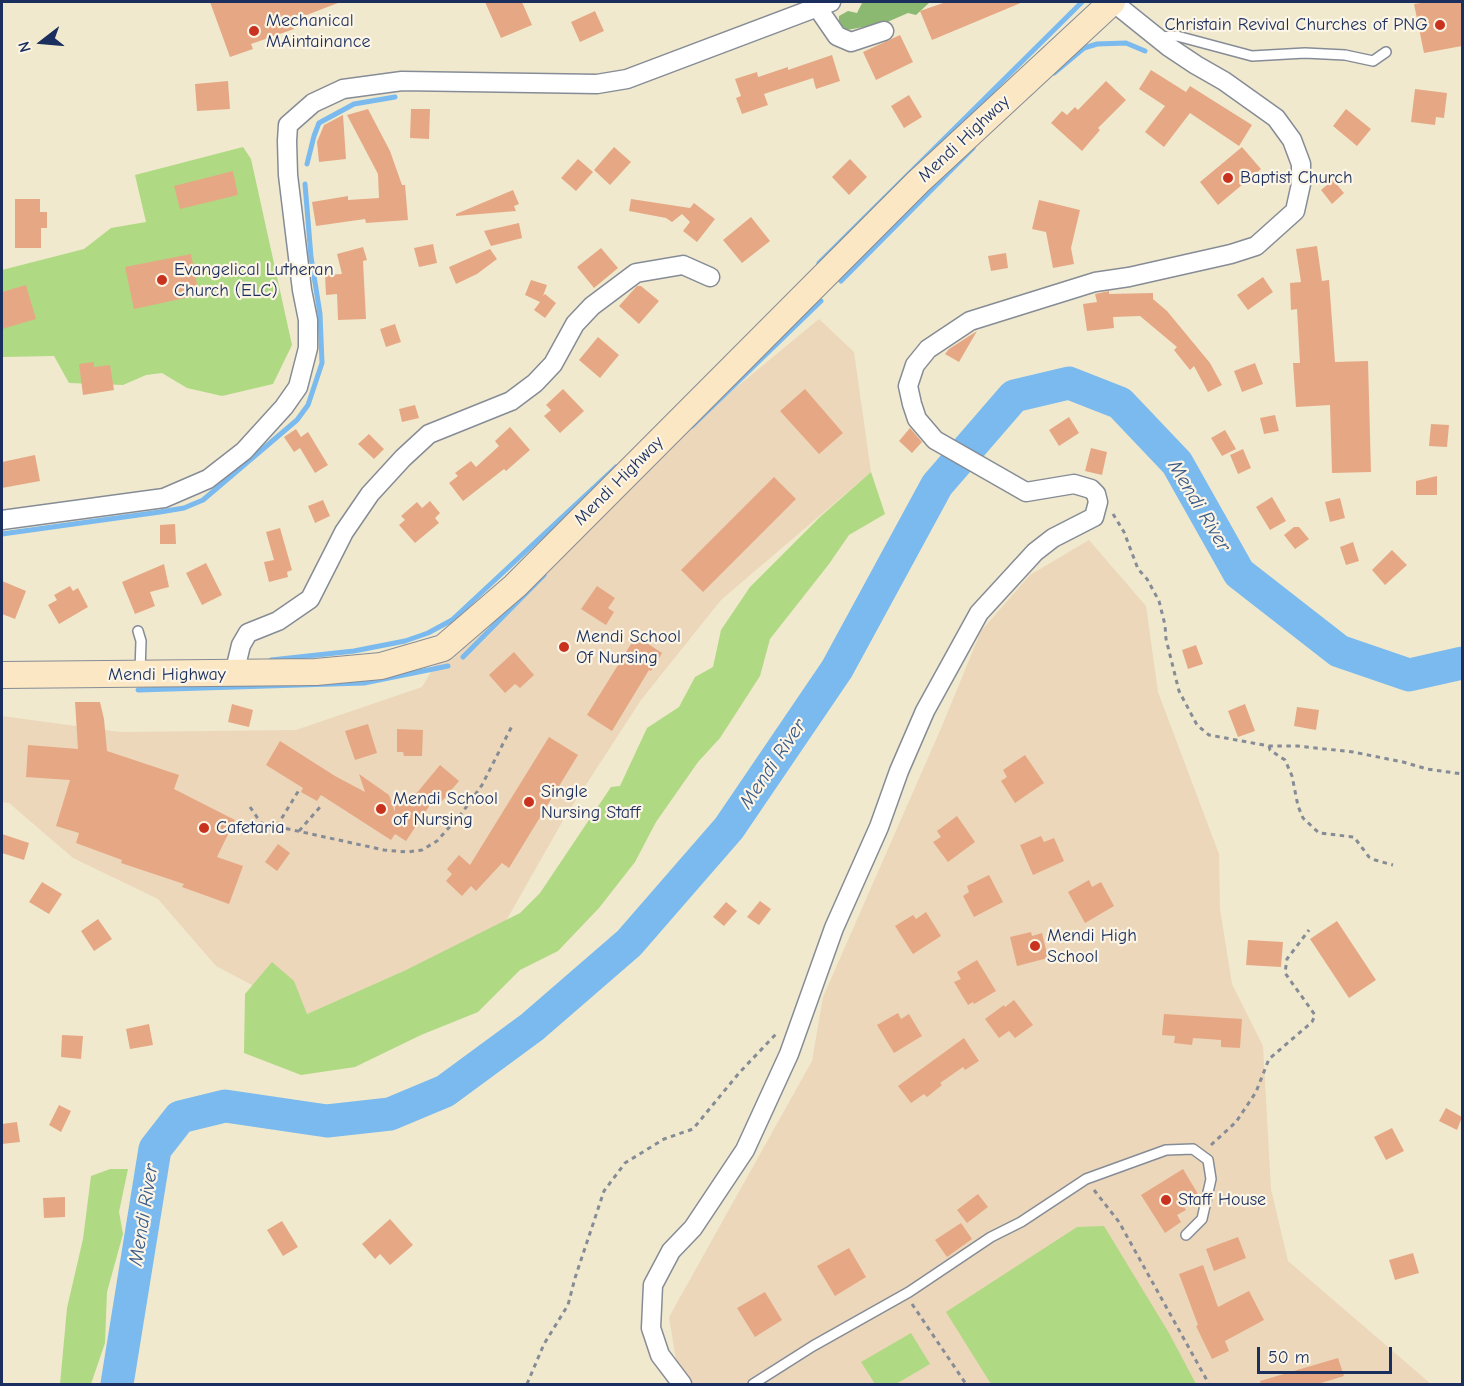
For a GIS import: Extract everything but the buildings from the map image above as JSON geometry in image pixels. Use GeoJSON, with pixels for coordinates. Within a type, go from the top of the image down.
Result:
{"type":"FeatureCollection","features":[{"type":"Feature","properties":{"kind":"main road","name":"Mendi Highway"},"geometry":{"type":"LineString","coordinates":[[2,675],[316,672],[381,666],[442,648],[515,586],[918,182],[1112,2]]}},
{"type":"Feature","properties":{"kind":"street"},"geometry":{"type":"LineString","coordinates":[[682,1384],[660,1355],[651,1328],[653,1284],[671,1251],[693,1227],[745,1150],[789,1054],[834,928],[879,827],[899,771],[925,711],[979,613],[1035,552],[1053,538],[1094,517],[1098,502],[1096,494],[1081,485],[1062,485],[1026,492],[936,440],[917,418],[908,386],[915,365],[928,349],[970,321],[1095,282],[1201,261],[1256,246],[1295,211],[1301,184],[1301,164],[1292,140],[1276,118],[1157,38],[1112,2]]}},
{"type":"Feature","properties":{"kind":"street"},"geometry":{"type":"LineString","coordinates":[[2,520],[164,498],[208,479],[244,451],[284,407],[298,387],[308,348],[308,320],[302,290],[288,175],[288,125],[313,103],[343,89],[402,81],[597,84],[627,79],[814,5],[837,36],[851,42],[884,31]]}},
{"type":"Feature","properties":{"kind":"street"},"geometry":{"type":"LineString","coordinates":[[234,674],[241,645],[248,633],[278,621],[310,599],[344,532],[370,494],[429,434],[511,401],[553,364],[575,324],[592,306],[636,273],[684,265],[710,277]]}},
{"type":"Feature","properties":{"kind":"lane"},"geometry":{"type":"LineString","coordinates":[[1157,38],[1177,36],[1252,56],[1305,53],[1345,55],[1373,61],[1386,52]]}},
{"type":"Feature","properties":{"kind":"lane"},"geometry":{"type":"LineString","coordinates":[[138,631],[141,641],[140,675]]}},
{"type":"Feature","properties":{"kind":"lane"},"geometry":{"type":"LineString","coordinates":[[753,1384],[813,1346],[904,1295],[991,1237],[1021,1222],[1086,1179],[1166,1150],[1193,1149],[1208,1160],[1211,1179],[1202,1219],[1185,1235]]}},
{"type":"Feature","properties":{"kind":"path"},"geometry":{"type":"LineString","coordinates":[[1098,502],[1113,514],[1124,532],[1138,570],[1155,592],[1165,625],[1166,639],[1179,691],[1197,725],[1209,735],[1269,746],[1298,746],[1353,752],[1427,769],[1462,774]]}},
{"type":"Feature","properties":{"kind":"path"},"geometry":{"type":"LineString","coordinates":[[250,807],[261,823],[384,850],[407,852],[422,850],[436,841],[462,813],[482,785],[513,724]]}},
{"type":"Feature","properties":{"kind":"path"},"geometry":{"type":"LineString","coordinates":[[1269,746],[1270,750],[1285,760],[1294,784],[1298,806],[1303,818],[1311,826],[1319,833],[1354,837],[1369,856],[1393,865]]}},
{"type":"Feature","properties":{"kind":"path"},"geometry":{"type":"LineString","coordinates":[[278,826],[299,790]]}},
{"type":"Feature","properties":{"kind":"path"},"geometry":{"type":"LineString","coordinates":[[299,831],[321,806]]}},
{"type":"Feature","properties":{"kind":"path"},"geometry":{"type":"LineString","coordinates":[[1201,1155],[1236,1122],[1256,1092],[1269,1059],[1312,1022],[1315,1015],[1285,973],[1287,959],[1309,930]]}},
{"type":"Feature","properties":{"kind":"path"},"geometry":{"type":"LineString","coordinates":[[527,1384],[544,1344],[568,1305],[604,1191],[625,1163],[664,1139],[693,1129],[739,1073],[778,1031]]}},
{"type":"Feature","properties":{"kind":"path"},"geometry":{"type":"LineString","coordinates":[[1086,1179],[1119,1222],[1209,1384]]}},
{"type":"Feature","properties":{"kind":"path"},"geometry":{"type":"LineString","coordinates":[[904,1295],[918,1310],[966,1384]]}},
{"type":"Feature","properties":{"kind":"shaded area","name":"Mendi School Of Nursing"},"geometry":{"type":"Polygon","coordinates":[[[819,319],[854,352],[871,472],[721,600],[641,700],[565,817],[502,928],[307,1014],[216,966],[158,899],[73,858],[9,803],[2,802],[2,716],[120,732],[296,730],[422,687],[469,608],[819,319]]]}},
{"type":"Feature","properties":{"kind":"shaded area","name":"Mendi High School"},"geometry":{"type":"Polygon","coordinates":[[[1089,540],[1146,606],[1158,692],[1219,854],[1220,909],[1232,984],[1263,1046],[1271,1189],[1288,1261],[1431,1384],[680,1384],[669,1317],[812,1061],[823,997],[942,726],[981,631],[1030,575],[1089,540]]]}},
{"type":"Feature","properties":{"kind":"green space"},"geometry":{"type":"Polygon","coordinates":[[[864,2],[935,2],[929,3],[916,15],[908,13],[885,23],[847,30],[839,24],[839,16],[848,11],[857,13],[864,2]]]}},
{"type":"Feature","properties":{"kind":"green space"},"geometry":{"type":"Polygon","coordinates":[[[243,147],[251,159],[292,345],[273,384],[222,396],[187,388],[162,373],[146,375],[123,385],[69,383],[54,356],[2,357],[2,270],[84,249],[111,228],[146,222],[135,175],[243,147]]]}},
{"type":"Feature","properties":{"kind":"green space"},"geometry":{"type":"Polygon","coordinates":[[[871,472],[885,514],[849,535],[770,639],[760,676],[720,738],[698,762],[656,822],[635,862],[599,908],[558,951],[520,970],[478,1012],[421,1035],[355,1067],[301,1075],[244,1053],[245,994],[272,962],[294,981],[307,1014],[406,970],[520,913],[540,893],[611,787],[620,786],[647,728],[679,707],[695,677],[713,667],[721,630],[750,587],[820,517],[871,472]]]}},
{"type":"Feature","properties":{"kind":"green space"},"geometry":{"type":"Polygon","coordinates":[[[110,1169],[128,1169],[119,1212],[123,1234],[107,1292],[105,1343],[91,1384],[60,1384],[67,1308],[83,1239],[91,1176],[110,1169]]]}},
{"type":"Feature","properties":{"kind":"green space"},"geometry":{"type":"Polygon","coordinates":[[[1104,1226],[1169,1333],[1196,1384],[991,1384],[946,1312],[1077,1227],[1104,1226]]]}},
{"type":"Feature","properties":{"kind":"green space"},"geometry":{"type":"Polygon","coordinates":[[[911,1333],[930,1364],[896,1384],[875,1384],[861,1362],[911,1333]]]}},
{"type":"Feature","properties":{"kind":"waterway"},"geometry":{"type":"LineString","coordinates":[[819,263],[1082,2]]}},
{"type":"Feature","properties":{"kind":"waterway"},"geometry":{"type":"LineString","coordinates":[[1054,73],[1084,48],[1097,44],[1126,43],[1145,51]]}},
{"type":"Feature","properties":{"kind":"waterway"},"geometry":{"type":"LineString","coordinates":[[307,164],[319,123],[354,104],[395,97]]}},
{"type":"Feature","properties":{"kind":"waterway"},"geometry":{"type":"LineString","coordinates":[[841,281],[973,148]]}},
{"type":"Feature","properties":{"kind":"waterway"},"geometry":{"type":"LineString","coordinates":[[2,534],[184,508],[203,500],[297,420],[308,405],[322,363],[320,314],[311,257],[305,184]]}},
{"type":"Feature","properties":{"kind":"waterway"},"geometry":{"type":"LineString","coordinates":[[692,426],[821,301]]}},
{"type":"Feature","properties":{"kind":"waterway","name":"Mendi River"},"geometry":{"type":"LineString","coordinates":[[117,1384],[155,1149],[180,1117],[225,1106],[327,1121],[390,1114],[445,1091],[532,1027],[629,943],[729,828],[837,669],[937,485],[1014,396],[1069,383],[1120,403],[1177,463],[1239,573],[1339,651],[1409,675],[1462,663]]}},
{"type":"Feature","properties":{"kind":"waterway"},"geometry":{"type":"LineString","coordinates":[[271,660],[354,651],[405,641],[428,633],[452,620],[616,467]]}},
{"type":"Feature","properties":{"kind":"waterway"},"geometry":{"type":"LineString","coordinates":[[463,657],[544,575]]}},
{"type":"Feature","properties":{"kind":"waterway"},"geometry":{"type":"LineString","coordinates":[[138,690],[364,683],[448,666]]}},
{"type":"Feature","properties":{"kind":"place","name":"Christain Revival Churches of PNG"},"geometry":{"type":"Point","coordinates":[1440,25]}},
{"type":"Feature","properties":{"kind":"place","name":"Mechanical MAintainance"},"geometry":{"type":"Point","coordinates":[254,31]}},
{"type":"Feature","properties":{"kind":"place","name":"Baptist Church"},"geometry":{"type":"Point","coordinates":[1228,178]}},
{"type":"Feature","properties":{"kind":"place","name":"Evangelical Lutheran Church (ELC)"},"geometry":{"type":"Point","coordinates":[162,280]}},
{"type":"Feature","properties":{"kind":"place","name":"Mendi School Of Nursing"},"geometry":{"type":"Point","coordinates":[564,647]}},
{"type":"Feature","properties":{"kind":"place","name":"Single Nursing Staff"},"geometry":{"type":"Point","coordinates":[529,802]}},
{"type":"Feature","properties":{"kind":"place","name":"Mendi School of Nursing"},"geometry":{"type":"Point","coordinates":[381,809]}},
{"type":"Feature","properties":{"kind":"place","name":"Cafetaria"},"geometry":{"type":"Point","coordinates":[204,828]}},
{"type":"Feature","properties":{"kind":"place","name":"Mendi High School"},"geometry":{"type":"Point","coordinates":[1035,946]}},
{"type":"Feature","properties":{"kind":"place","name":"Staff House"},"geometry":{"type":"Point","coordinates":[1166,1200]}}]}
